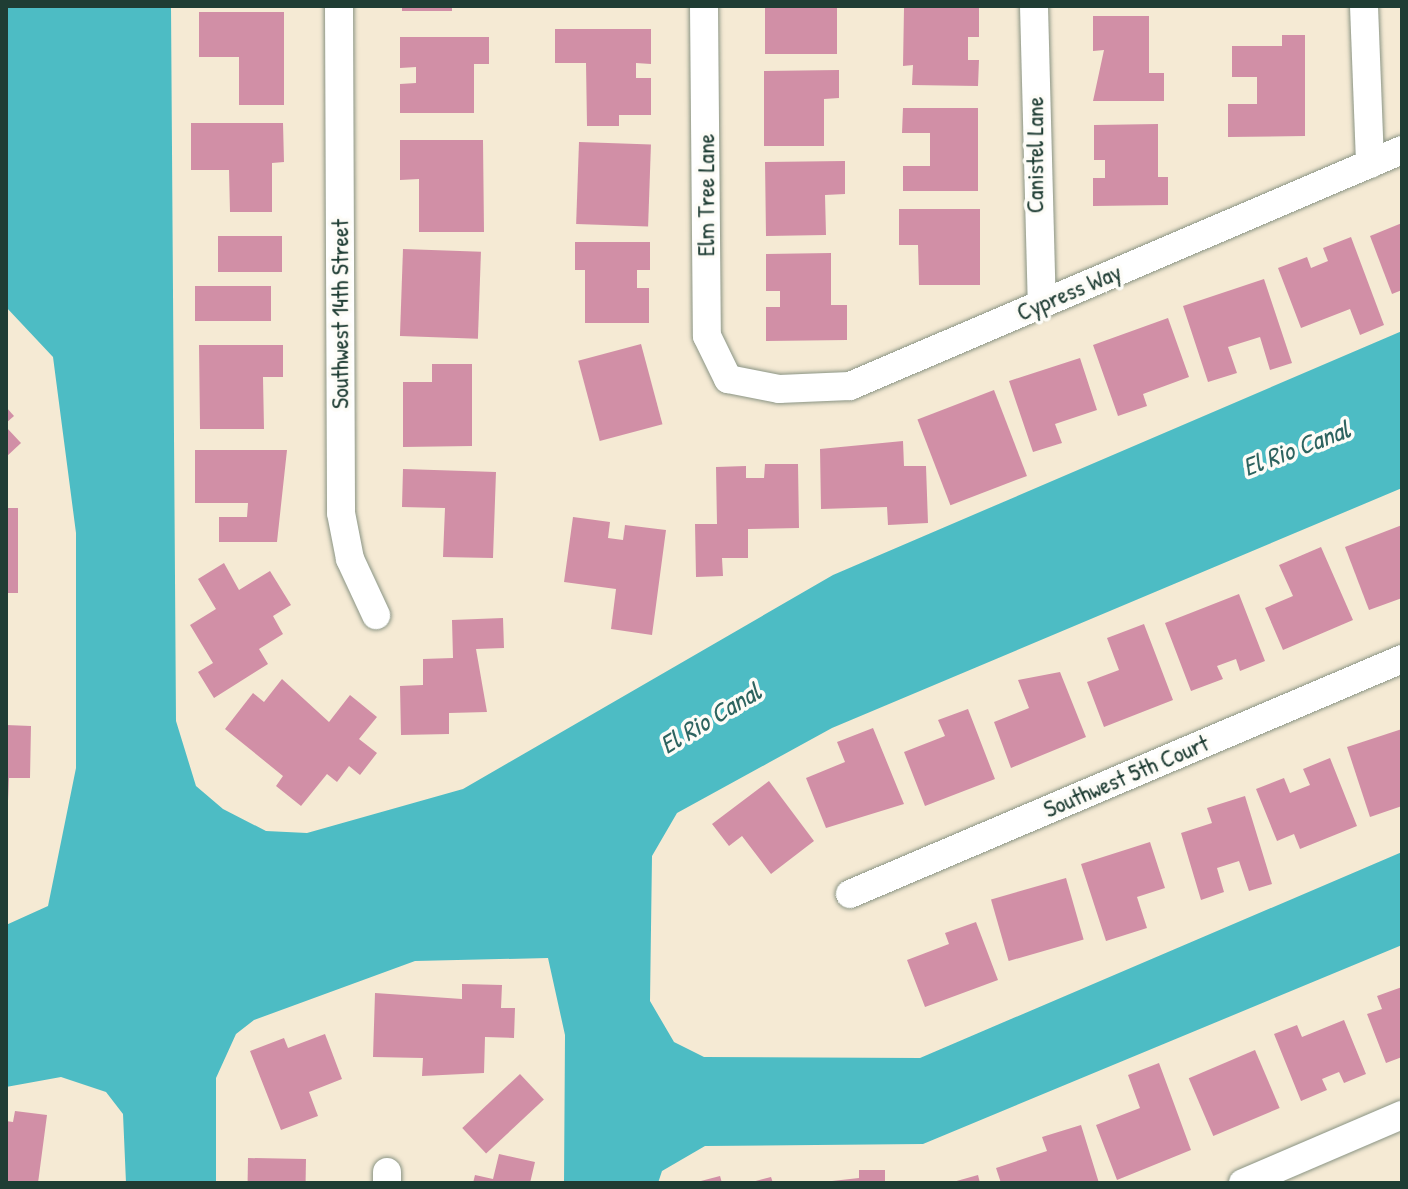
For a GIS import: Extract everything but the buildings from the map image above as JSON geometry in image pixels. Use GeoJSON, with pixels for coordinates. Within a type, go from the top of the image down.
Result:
{"type":"FeatureCollection","features":[{"type":"Feature","properties":{"kind":"street","name":"Southwest 14th Street"},"geometry":{"type":"LineString","coordinates":[[339,6],[341,513],[350,559],[376,615]]}},
{"type":"Feature","properties":{"kind":"street","name":"Elm Tree Lane"},"geometry":{"type":"LineString","coordinates":[[704,6],[707,336],[728,379]]}},
{"type":"Feature","properties":{"kind":"street","name":"Canistel Lane"},"geometry":{"type":"LineString","coordinates":[[1034,6],[1042,304]]}},
{"type":"Feature","properties":{"kind":"street"},"geometry":{"type":"LineString","coordinates":[[1364,6],[1370,164]]}},
{"type":"Feature","properties":{"kind":"street","name":"Cypress Way"},"geometry":{"type":"LineString","coordinates":[[728,379],[779,389],[850,386],[1402,150]]}},
{"type":"Feature","properties":{"kind":"street","name":"Southwest 5th Court"},"geometry":{"type":"LineString","coordinates":[[850,894],[1402,659]]}},
{"type":"Feature","properties":{"kind":"street"},"geometry":{"type":"LineString","coordinates":[[1243,1183],[1402,1115]]}},
{"type":"Feature","properties":{"kind":"water","name":"El Rio Canal"},"geometry":{"type":"Polygon","coordinates":[[[6,6],[171,6],[176,721],[196,786],[223,809],[266,831],[307,833],[463,789],[833,575],[1402,331],[1402,488],[832,728],[677,813],[652,856],[650,1001],[674,1042],[704,1057],[920,1058],[1402,852],[1402,945],[923,1144],[705,1146],[662,1171],[658,1183],[564,1183],[565,1035],[548,958],[415,961],[254,1020],[236,1034],[216,1078],[216,1183],[126,1183],[123,1114],[106,1092],[61,1077],[6,1087],[6,925],[48,906],[76,768],[76,533],[53,357],[6,307],[6,6]]]}}]}
